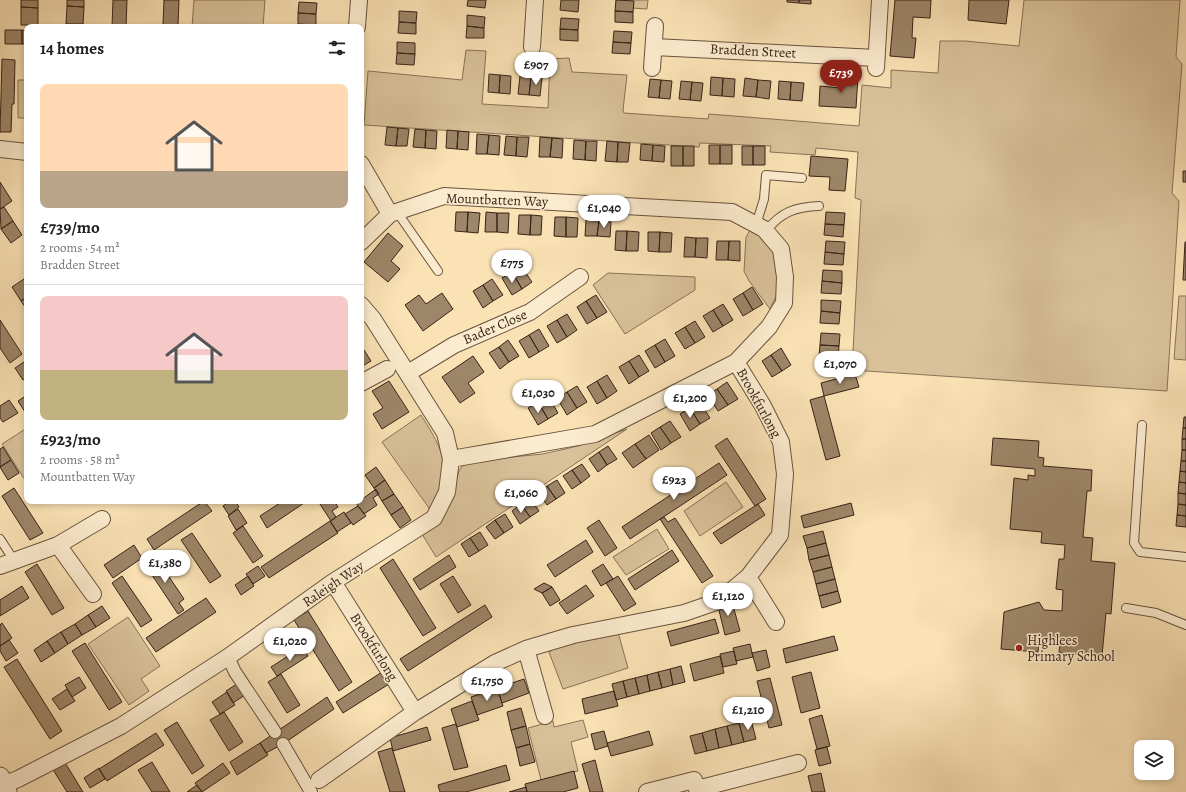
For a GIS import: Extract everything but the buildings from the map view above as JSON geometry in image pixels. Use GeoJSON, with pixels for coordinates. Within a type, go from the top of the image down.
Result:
{"type":"FeatureCollection","features":[{"type":"Feature","properties":{"kind":"street"},"geometry":{"type":"LineString","coordinates":[[357,24],[359,0]]}},
{"type":"Feature","properties":{"kind":"street"},"geometry":{"type":"LineString","coordinates":[[532,47],[535,0]]}},
{"type":"Feature","properties":{"kind":"street","name":"Bradden Street"},"geometry":{"type":"LineString","coordinates":[[654,47],[876,63],[880,0]]}},
{"type":"Feature","properties":{"kind":"street"},"geometry":{"type":"LineString","coordinates":[[652,68],[655,26]]}},
{"type":"Feature","properties":{"kind":"street"},"geometry":{"type":"LineString","coordinates":[[0,149],[24,152]]}},
{"type":"Feature","properties":{"kind":"street"},"geometry":{"type":"LineString","coordinates":[[364,168],[394,213]]}},
{"type":"Feature","properties":{"kind":"street","name":"Mountbatten Way"},"geometry":{"type":"LineString","coordinates":[[364,239],[394,213],[444,196],[732,212],[761,228],[781,249],[785,277],[784,303],[769,327],[736,362],[594,434],[451,459]]}},
{"type":"Feature","properties":{"kind":"street","name":"Bader Close"},"geometry":{"type":"LineString","coordinates":[[408,373],[454,345],[530,312],[580,277]]}},
{"type":"Feature","properties":{"kind":"street","name":"Raleigh Way"},"geometry":{"type":"LineString","coordinates":[[3,785],[18,779],[121,726],[228,657],[332,582],[434,518],[447,492],[451,459],[444,433],[408,373],[373,319],[364,308]]}},
{"type":"Feature","properties":{"kind":"street","name":"Brookfurlong"},"geometry":{"type":"LineString","coordinates":[[309,788],[415,712],[495,663],[526,650],[573,635],[684,613],[719,602],[748,576],[780,534],[785,474],[781,442],[763,406],[736,362]]}},
{"type":"Feature","properties":{"kind":"street"},"geometry":{"type":"LineString","coordinates":[[364,381],[387,369]]}},
{"type":"Feature","properties":{"kind":"street"},"geometry":{"type":"LineString","coordinates":[[7,564],[58,545],[102,519]]}},
{"type":"Feature","properties":{"kind":"street"},"geometry":{"type":"LineString","coordinates":[[58,545],[93,594]]}},
{"type":"Feature","properties":{"kind":"street"},"geometry":{"type":"LineString","coordinates":[[748,576],[776,622]]}},
{"type":"Feature","properties":{"kind":"street","name":"Brookfurlong"},"geometry":{"type":"LineString","coordinates":[[332,582],[415,712]]}},
{"type":"Feature","properties":{"kind":"street"},"geometry":{"type":"LineString","coordinates":[[526,650],[545,716]]}},
{"type":"Feature","properties":{"kind":"street"},"geometry":{"type":"LineString","coordinates":[[228,657],[235,672],[275,732]]}},
{"type":"Feature","properties":{"kind":"street"},"geometry":{"type":"LineString","coordinates":[[283,744],[309,788]]}},
{"type":"Feature","properties":{"kind":"street"},"geometry":{"type":"LineString","coordinates":[[646,792],[694,780],[698,790],[798,763]]}},
{"type":"Feature","properties":{"kind":"lane"},"geometry":{"type":"LineString","coordinates":[[761,228],[766,175],[802,178]]}},
{"type":"Feature","properties":{"kind":"lane"},"geometry":{"type":"LineString","coordinates":[[761,228],[789,211],[804,206],[819,206]]}},
{"type":"Feature","properties":{"kind":"lane"},"geometry":{"type":"LineString","coordinates":[[394,213],[438,271]]}},
{"type":"Feature","properties":{"kind":"lane"},"geometry":{"type":"LineString","coordinates":[[1142,425],[1134,543],[1140,552],[1186,557]]}},
{"type":"Feature","properties":{"kind":"lane"},"geometry":{"type":"LineString","coordinates":[[0,539],[7,564]]}},
{"type":"Feature","properties":{"kind":"lane"},"geometry":{"type":"LineString","coordinates":[[1126,608],[1156,613],[1186,625]]}},
{"type":"Feature","properties":{"kind":"shaded area"},"geometry":{"type":"Polygon","coordinates":[[[194,0],[265,0],[263,24],[192,24],[194,0]]]}},
{"type":"Feature","properties":{"kind":"shaded area"},"geometry":{"type":"Polygon","coordinates":[[[616,0],[648,0],[647,9],[616,7],[616,0]]]}},
{"type":"Feature","properties":{"kind":"shaded area"},"geometry":{"type":"Polygon","coordinates":[[[1024,0],[1180,0],[1176,57],[1182,64],[1172,193],[1179,201],[1167,391],[852,370],[861,200],[855,198],[858,152],[816,148],[815,155],[770,152],[771,146],[700,143],[699,147],[364,125],[368,71],[462,80],[466,50],[486,51],[482,104],[548,108],[550,59],[569,58],[572,72],[627,75],[623,110],[624,113],[708,119],[709,114],[859,126],[862,85],[891,88],[891,70],[938,73],[940,41],[965,41],[1019,46],[1024,0]]]}},
{"type":"Feature","properties":{"kind":"shaded area"},"geometry":{"type":"Polygon","coordinates":[[[18,80],[24,80],[24,118],[18,118],[18,80]]]}},
{"type":"Feature","properties":{"kind":"shaded area"},"geometry":{"type":"Polygon","coordinates":[[[752,227],[774,247],[779,282],[776,296],[770,309],[749,281],[744,271],[746,237],[752,227]]]}},
{"type":"Feature","properties":{"kind":"shaded area"},"geometry":{"type":"Polygon","coordinates":[[[608,273],[695,277],[695,290],[625,334],[593,285],[608,273]]]}},
{"type":"Feature","properties":{"kind":"shaded area"},"geometry":{"type":"Polygon","coordinates":[[[1179,296],[1186,296],[1186,360],[1174,359],[1179,296]]]}},
{"type":"Feature","properties":{"kind":"shaded area"},"geometry":{"type":"Polygon","coordinates":[[[421,415],[435,439],[444,466],[442,484],[432,507],[429,508],[382,442],[421,415]]]}},
{"type":"Feature","properties":{"kind":"shaded area"},"geometry":{"type":"Polygon","coordinates":[[[627,429],[436,557],[422,534],[453,492],[459,471],[463,465],[492,459],[543,454],[578,446],[627,429]]]}},
{"type":"Feature","properties":{"kind":"shaded area"},"geometry":{"type":"Polygon","coordinates":[[[24,430],[24,478],[2,444],[24,430]]]}},
{"type":"Feature","properties":{"kind":"shaded area"},"geometry":{"type":"Polygon","coordinates":[[[726,482],[743,507],[700,536],[684,511],[726,482]]]}},
{"type":"Feature","properties":{"kind":"shaded area"},"geometry":{"type":"Polygon","coordinates":[[[657,529],[669,549],[626,575],[613,557],[657,529]]]}},
{"type":"Feature","properties":{"kind":"shaded area"},"geometry":{"type":"Polygon","coordinates":[[[128,617],[160,666],[141,679],[149,691],[129,705],[88,644],[128,617]]]}},
{"type":"Feature","properties":{"kind":"shaded area"},"geometry":{"type":"Polygon","coordinates":[[[618,632],[628,668],[563,689],[549,652],[560,643],[618,632]]]}},
{"type":"Feature","properties":{"kind":"shaded area"},"geometry":{"type":"Polygon","coordinates":[[[583,720],[588,737],[571,742],[578,771],[541,780],[528,728],[553,721],[554,727],[583,720]]]}},
{"type":"Feature","properties":{"kind":"place","name":"Highlees Primary School"},"geometry":{"type":"Point","coordinates":[1019,648]}}]}
